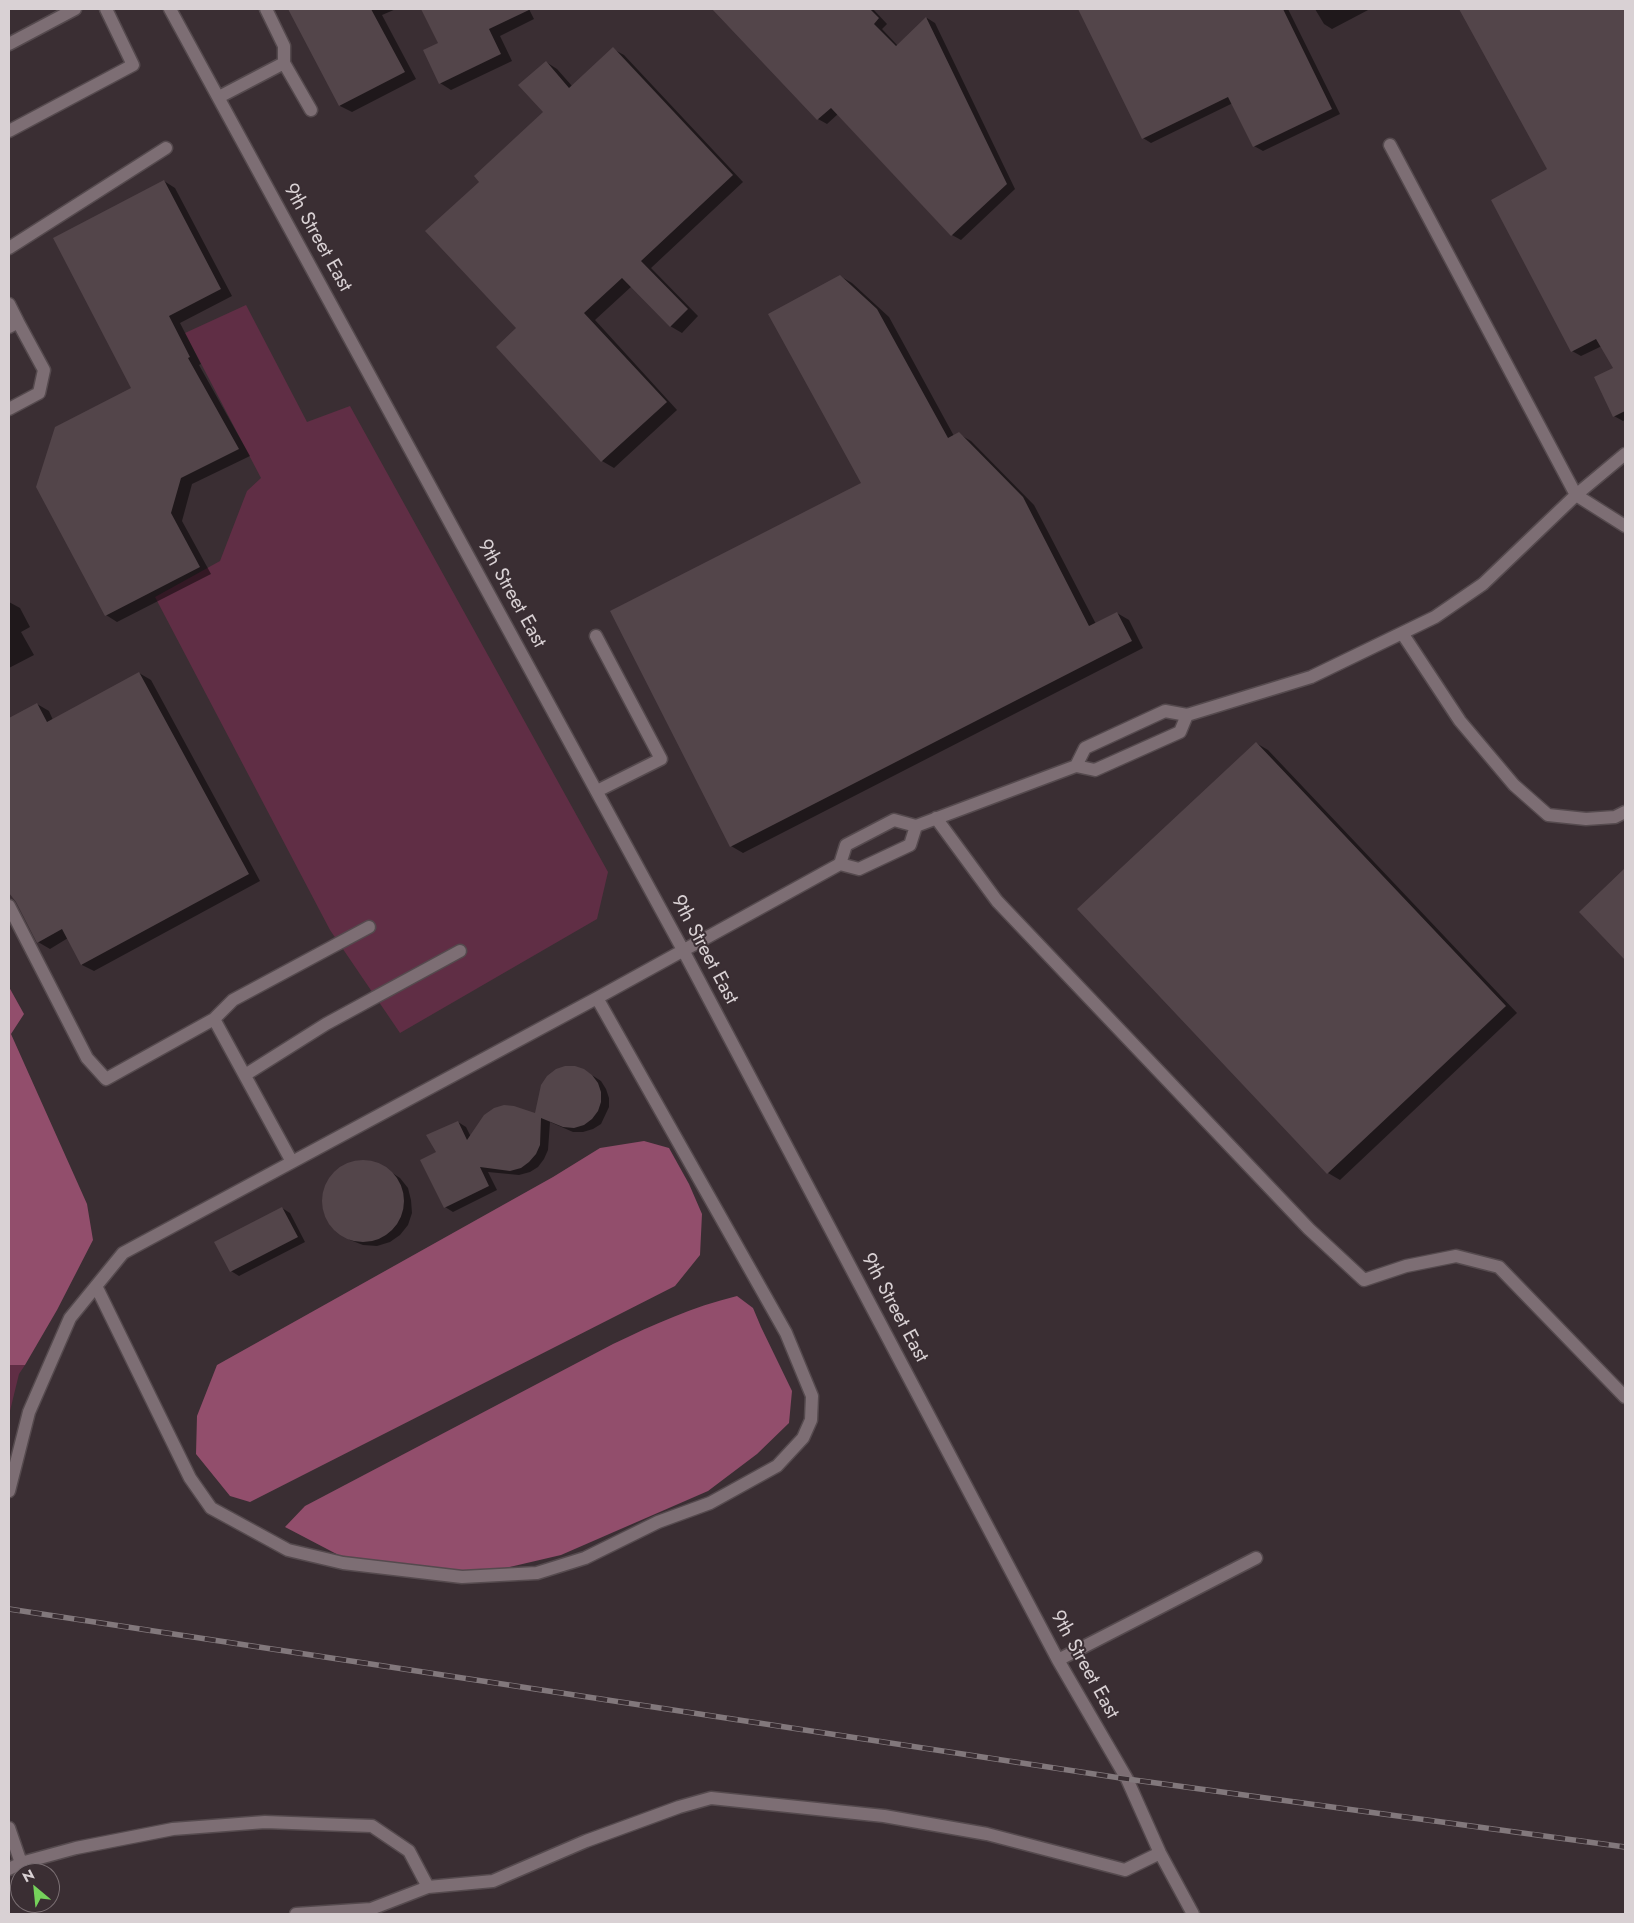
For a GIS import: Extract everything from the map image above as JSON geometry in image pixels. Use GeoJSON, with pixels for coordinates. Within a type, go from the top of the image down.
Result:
{"type":"FeatureCollection","features":[{"type":"Feature","properties":{"kind":"street"},"geometry":{"type":"LineString","coordinates":[[9,44],[75,9]]}},
{"type":"Feature","properties":{"kind":"street"},"geometry":{"type":"LineString","coordinates":[[9,131],[134,65],[106,9]]}},
{"type":"Feature","properties":{"kind":"street","name":"9th Street East"},"geometry":{"type":"LineString","coordinates":[[170,9],[683,950],[1058,1660],[1127,1779],[1160,1854],[1193,1914]]}},
{"type":"Feature","properties":{"kind":"street"},"geometry":{"type":"LineString","coordinates":[[266,9],[284,46],[284,63],[311,110]]}},
{"type":"Feature","properties":{"kind":"street"},"geometry":{"type":"LineString","coordinates":[[219,97],[284,63]]}},
{"type":"Feature","properties":{"kind":"street"},"geometry":{"type":"LineString","coordinates":[[1390,146],[1576,495],[1625,526]]}},
{"type":"Feature","properties":{"kind":"street"},"geometry":{"type":"LineString","coordinates":[[9,248],[166,148]]}},
{"type":"Feature","properties":{"kind":"street"},"geometry":{"type":"LineString","coordinates":[[9,304],[13,325],[44,370],[39,393],[9,409]]}},
{"type":"Feature","properties":{"kind":"street"},"geometry":{"type":"LineString","coordinates":[[1076,766],[1085,748],[1165,711],[1187,715],[1311,677],[1435,617],[1482,584],[1576,495],[1625,454]]}},
{"type":"Feature","properties":{"kind":"street"},"geometry":{"type":"LineString","coordinates":[[1402,633],[1460,721],[1514,785],[1548,814],[1586,819],[1615,817],[1625,812]]}},
{"type":"Feature","properties":{"kind":"street"},"geometry":{"type":"LineString","coordinates":[[596,636],[661,759],[597,791]]}},
{"type":"Feature","properties":{"kind":"street"},"geometry":{"type":"LineString","coordinates":[[840,864],[846,845],[894,820],[916,826],[1076,766],[1095,770],[1180,732],[1187,715]]}},
{"type":"Feature","properties":{"kind":"street"},"geometry":{"type":"LineString","coordinates":[[936,818],[997,901],[1309,1230],[1364,1280],[1406,1266],[1456,1256],[1499,1267],[1625,1397]]}},
{"type":"Feature","properties":{"kind":"street"},"geometry":{"type":"LineString","coordinates":[[9,1491],[29,1412],[70,1318],[123,1253],[597,998],[840,864],[859,869],[910,846],[916,826]]}},
{"type":"Feature","properties":{"kind":"street"},"geometry":{"type":"LineString","coordinates":[[9,906],[87,1058],[106,1079],[214,1020],[234,1000],[369,928]]}},
{"type":"Feature","properties":{"kind":"street"},"geometry":{"type":"LineString","coordinates":[[245,1075],[326,1024],[460,951]]}},
{"type":"Feature","properties":{"kind":"street"},"geometry":{"type":"LineString","coordinates":[[96,1286],[190,1478],[211,1508],[288,1550],[343,1563],[462,1577],[537,1573],[585,1558],[658,1522],[710,1503],[776,1466],[803,1438],[811,1420],[812,1396],[786,1333],[597,998]]}},
{"type":"Feature","properties":{"kind":"street"},"geometry":{"type":"LineString","coordinates":[[214,1020],[292,1162]]}},
{"type":"Feature","properties":{"kind":"street"},"geometry":{"type":"LineString","coordinates":[[1058,1660],[1256,1558]]}},
{"type":"Feature","properties":{"kind":"street"},"geometry":{"type":"LineString","coordinates":[[296,1914],[370,1912],[428,1887],[493,1881],[586,1840],[679,1807],[711,1798],[884,1816],[987,1834],[1125,1870],[1160,1854]]}},
{"type":"Feature","properties":{"kind":"street"},"geometry":{"type":"LineString","coordinates":[[9,1828],[20,1863],[76,1848],[173,1829],[265,1822],[372,1826],[409,1851],[428,1887]]}},
{"type":"Feature","properties":{"kind":"shaded area"},"geometry":{"type":"Polygon","coordinates":[[[246,305],[307,422],[350,406],[608,872],[597,919],[400,1033],[330,930],[155,597],[220,561],[247,491],[261,478],[185,333],[246,305]]]}},
{"type":"Feature","properties":{"kind":"shaded area"},"geometry":{"type":"Polygon","coordinates":[[[9,987],[24,1014],[11,1034],[87,1204],[93,1240],[57,1310],[25,1365],[9,1365],[9,987]]]}},
{"type":"Feature","properties":{"kind":"shaded area"},"geometry":{"type":"Polygon","coordinates":[[[644,1141],[669,1148],[689,1184],[702,1214],[700,1255],[675,1286],[250,1502],[230,1496],[196,1454],[197,1416],[217,1365],[553,1177],[600,1148],[644,1141]]]}},
{"type":"Feature","properties":{"kind":"shaded area"},"geometry":{"type":"Polygon","coordinates":[[[737,1296],[753,1308],[792,1391],[789,1423],[757,1454],[708,1491],[561,1555],[484,1573],[348,1560],[285,1527],[305,1506],[613,1344],[705,1305],[737,1296]]]}},
{"type":"Feature","properties":{"kind":"shaded area"},"geometry":{"type":"Polygon","coordinates":[[[9,1365],[25,1365],[19,1374],[9,1415],[9,1365]]]}},
{"type":"Feature","properties":{"kind":"building"},"geometry":{"type":"Polygon","coordinates":[[[288,9],[371,9],[405,72],[339,106],[288,9]]]}},
{"type":"Feature","properties":{"kind":"building"},"geometry":{"type":"Polygon","coordinates":[[[421,9],[531,9],[489,29],[501,54],[439,84],[423,50],[438,43],[421,9]]]}},
{"type":"Feature","properties":{"kind":"building"},"geometry":{"type":"Polygon","coordinates":[[[712,9],[870,9],[879,18],[874,24],[896,46],[926,17],[1007,184],[951,236],[831,108],[817,120],[712,9]]]}},
{"type":"Feature","properties":{"kind":"building"},"geometry":{"type":"Polygon","coordinates":[[[1078,9],[1283,9],[1332,109],[1253,147],[1228,97],[1142,139],[1078,9]]]}},
{"type":"Feature","properties":{"kind":"building"},"geometry":{"type":"Polygon","coordinates":[[[1459,9],[1625,9],[1625,411],[1613,417],[1594,377],[1613,368],[1596,339],[1571,352],[1491,200],[1547,169],[1459,9]]]}},
{"type":"Feature","properties":{"kind":"building"},"geometry":{"type":"Polygon","coordinates":[[[613,47],[733,175],[641,261],[688,309],[670,327],[622,278],[584,313],[667,402],[601,462],[496,347],[516,328],[425,231],[479,182],[474,176],[543,112],[518,85],[546,61],[569,88],[613,47]]]}},
{"type":"Feature","properties":{"kind":"building"},"geometry":{"type":"Polygon","coordinates":[[[164,180],[221,289],[169,316],[190,357],[188,358],[239,449],[181,478],[171,513],[200,567],[105,616],[36,487],[55,427],[131,388],[53,238],[164,180]]]}},
{"type":"Feature","properties":{"kind":"building"},"geometry":{"type":"Polygon","coordinates":[[[840,275],[877,309],[948,438],[959,432],[1023,497],[1089,626],[1117,612],[1132,641],[730,847],[610,611],[861,483],[768,314],[840,275]]]}},
{"type":"Feature","properties":{"kind":"building"},"geometry":{"type":"Polygon","coordinates":[[[139,672],[249,874],[81,965],[62,929],[37,943],[16,902],[9,893],[9,718],[37,703],[47,722],[139,672]]]}},
{"type":"Feature","properties":{"kind":"building"},"geometry":{"type":"Polygon","coordinates":[[[1256,742],[1506,1006],[1327,1174],[1077,909],[1256,742]]]}},
{"type":"Feature","properties":{"kind":"building"},"geometry":{"type":"Polygon","coordinates":[[[1625,868],[1625,960],[1579,912],[1625,868]]]}},
{"type":"Feature","properties":{"kind":"building"},"geometry":{"type":"Polygon","coordinates":[[[565,1066],[575,1066],[584,1069],[598,1083],[601,1092],[601,1102],[598,1111],[592,1119],[584,1125],[574,1128],[563,1127],[541,1118],[540,1145],[536,1154],[529,1162],[521,1168],[510,1171],[480,1167],[489,1186],[444,1208],[420,1160],[436,1152],[426,1135],[458,1121],[467,1140],[484,1115],[494,1108],[504,1105],[514,1106],[535,1113],[541,1085],[547,1076],[556,1069],[565,1066]]]}},
{"type":"Feature","properties":{"kind":"building"},"geometry":{"type":"Polygon","coordinates":[[[363,1160],[379,1163],[392,1172],[401,1185],[404,1201],[401,1217],[392,1230],[379,1239],[363,1242],[347,1239],[334,1230],[325,1217],[322,1201],[325,1185],[334,1172],[347,1163],[363,1160]]]}},
{"type":"Feature","properties":{"kind":"building"},"geometry":{"type":"Polygon","coordinates":[[[282,1207],[298,1237],[230,1272],[214,1242],[282,1207]]]}},
{"type":"Feature","properties":{"kind":"railway"},"geometry":{"type":"LineString","coordinates":[[9,1609],[1127,1779],[1625,1847]]}}]}
